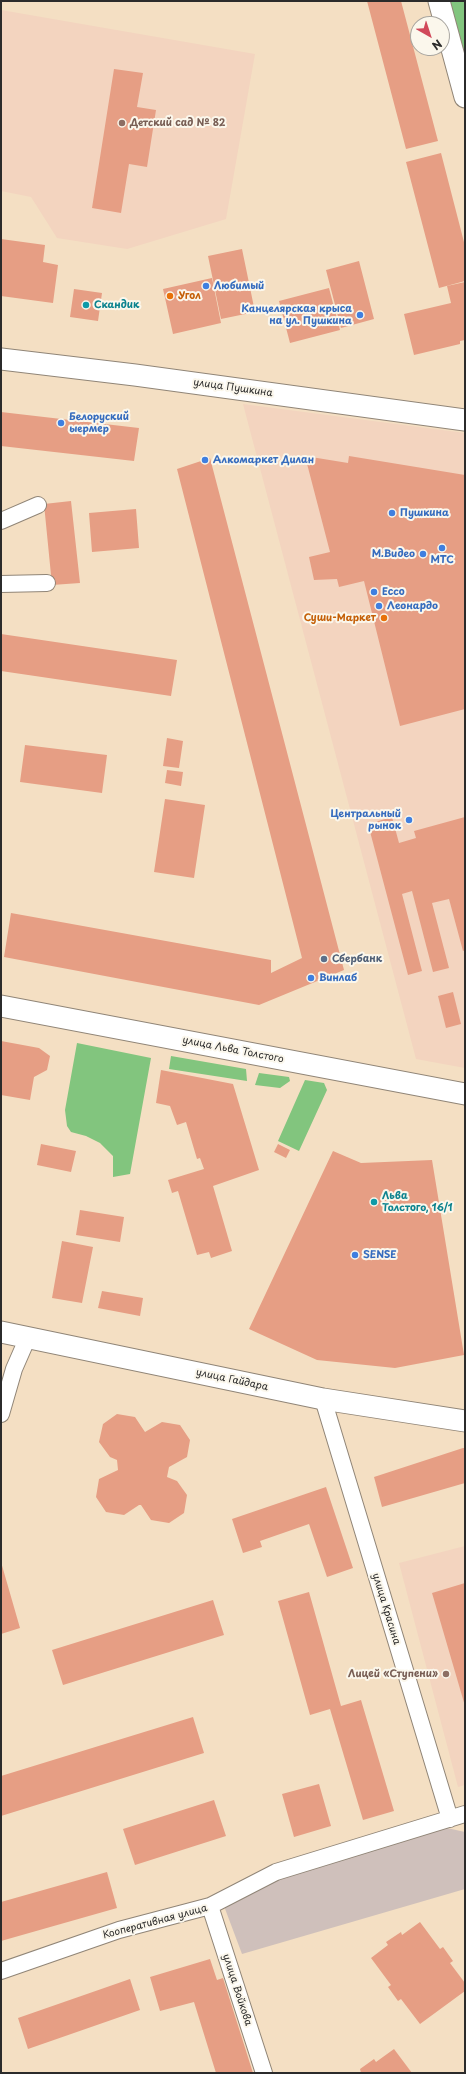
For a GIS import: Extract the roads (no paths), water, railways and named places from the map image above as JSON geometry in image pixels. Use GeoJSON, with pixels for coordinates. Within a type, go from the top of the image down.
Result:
{"type":"FeatureCollection","features":[{"type":"Feature","properties":{"kind":"street"},"geometry":{"type":"LineString","coordinates":[[438,1],[465,97]]}},
{"type":"Feature","properties":{"kind":"street","name":"улица Пушкина"},"geometry":{"type":"LineString","coordinates":[[1,359],[135,375],[465,420]]}},
{"type":"Feature","properties":{"kind":"street"},"geometry":{"type":"LineString","coordinates":[[1,521],[38,504]]}},
{"type":"Feature","properties":{"kind":"street"},"geometry":{"type":"LineString","coordinates":[[1,584],[47,583]]}},
{"type":"Feature","properties":{"kind":"street","name":"улица Льва Толстого"},"geometry":{"type":"LineString","coordinates":[[1,1006],[465,1094]]}},
{"type":"Feature","properties":{"kind":"street","name":"улица Гайдара"},"geometry":{"type":"LineString","coordinates":[[1,1332],[323,1399],[465,1421]]}},
{"type":"Feature","properties":{"kind":"street"},"geometry":{"type":"LineString","coordinates":[[1,1414],[14,1369],[28,1337]]}},
{"type":"Feature","properties":{"kind":"street","name":"улица Красина"},"geometry":{"type":"LineString","coordinates":[[323,1399],[458,1816]]}},
{"type":"Feature","properties":{"kind":"street","name":"Кооперативная улица"},"geometry":{"type":"LineString","coordinates":[[1,1971],[119,1930],[210,1906],[276,1872],[458,1816]]}},
{"type":"Feature","properties":{"kind":"street","name":"улица Войкова"},"geometry":{"type":"LineString","coordinates":[[210,1906],[264,2073]]}},
{"type":"Feature","properties":{"kind":"place","name":"Детский сад № 82"},"geometry":{"type":"Point","coordinates":[122,123]}},
{"type":"Feature","properties":{"kind":"place","name":"Любимый"},"geometry":{"type":"Point","coordinates":[206,286]}},
{"type":"Feature","properties":{"kind":"place","name":"Угол"},"geometry":{"type":"Point","coordinates":[170,296]}},
{"type":"Feature","properties":{"kind":"place","name":"Скандик"},"geometry":{"type":"Point","coordinates":[86,305]}},
{"type":"Feature","properties":{"kind":"place","name":"Канцелярская крыса на ул. Пушкина"},"geometry":{"type":"Point","coordinates":[360,315]}},
{"type":"Feature","properties":{"kind":"place","name":"Белоруский ыермер"},"geometry":{"type":"Point","coordinates":[61,423]}},
{"type":"Feature","properties":{"kind":"place","name":"Алкомаркет Дилан"},"geometry":{"type":"Point","coordinates":[205,460]}},
{"type":"Feature","properties":{"kind":"place","name":"Пушкина"},"geometry":{"type":"Point","coordinates":[392,513]}},
{"type":"Feature","properties":{"kind":"place","name":"МТС"},"geometry":{"type":"Point","coordinates":[442,548]}},
{"type":"Feature","properties":{"kind":"place","name":"М.Видео"},"geometry":{"type":"Point","coordinates":[423,554]}},
{"type":"Feature","properties":{"kind":"place","name":"Ecco"},"geometry":{"type":"Point","coordinates":[374,592]}},
{"type":"Feature","properties":{"kind":"place","name":"Леонардо"},"geometry":{"type":"Point","coordinates":[379,606]}},
{"type":"Feature","properties":{"kind":"place","name":"Суши-Маркет"},"geometry":{"type":"Point","coordinates":[384,618]}},
{"type":"Feature","properties":{"kind":"place","name":"Центральный рынок"},"geometry":{"type":"Point","coordinates":[409,820]}},
{"type":"Feature","properties":{"kind":"place","name":"Сбербанк"},"geometry":{"type":"Point","coordinates":[324,959]}},
{"type":"Feature","properties":{"kind":"place","name":"Винлаб"},"geometry":{"type":"Point","coordinates":[311,978]}},
{"type":"Feature","properties":{"kind":"place","name":"Льва Толстого, 16/1"},"geometry":{"type":"Point","coordinates":[374,1202]}},
{"type":"Feature","properties":{"kind":"place","name":"SENSE"},"geometry":{"type":"Point","coordinates":[355,1255]}},
{"type":"Feature","properties":{"kind":"place","name":"Лицей «Ступени»"},"geometry":{"type":"Point","coordinates":[446,1674]}}]}
